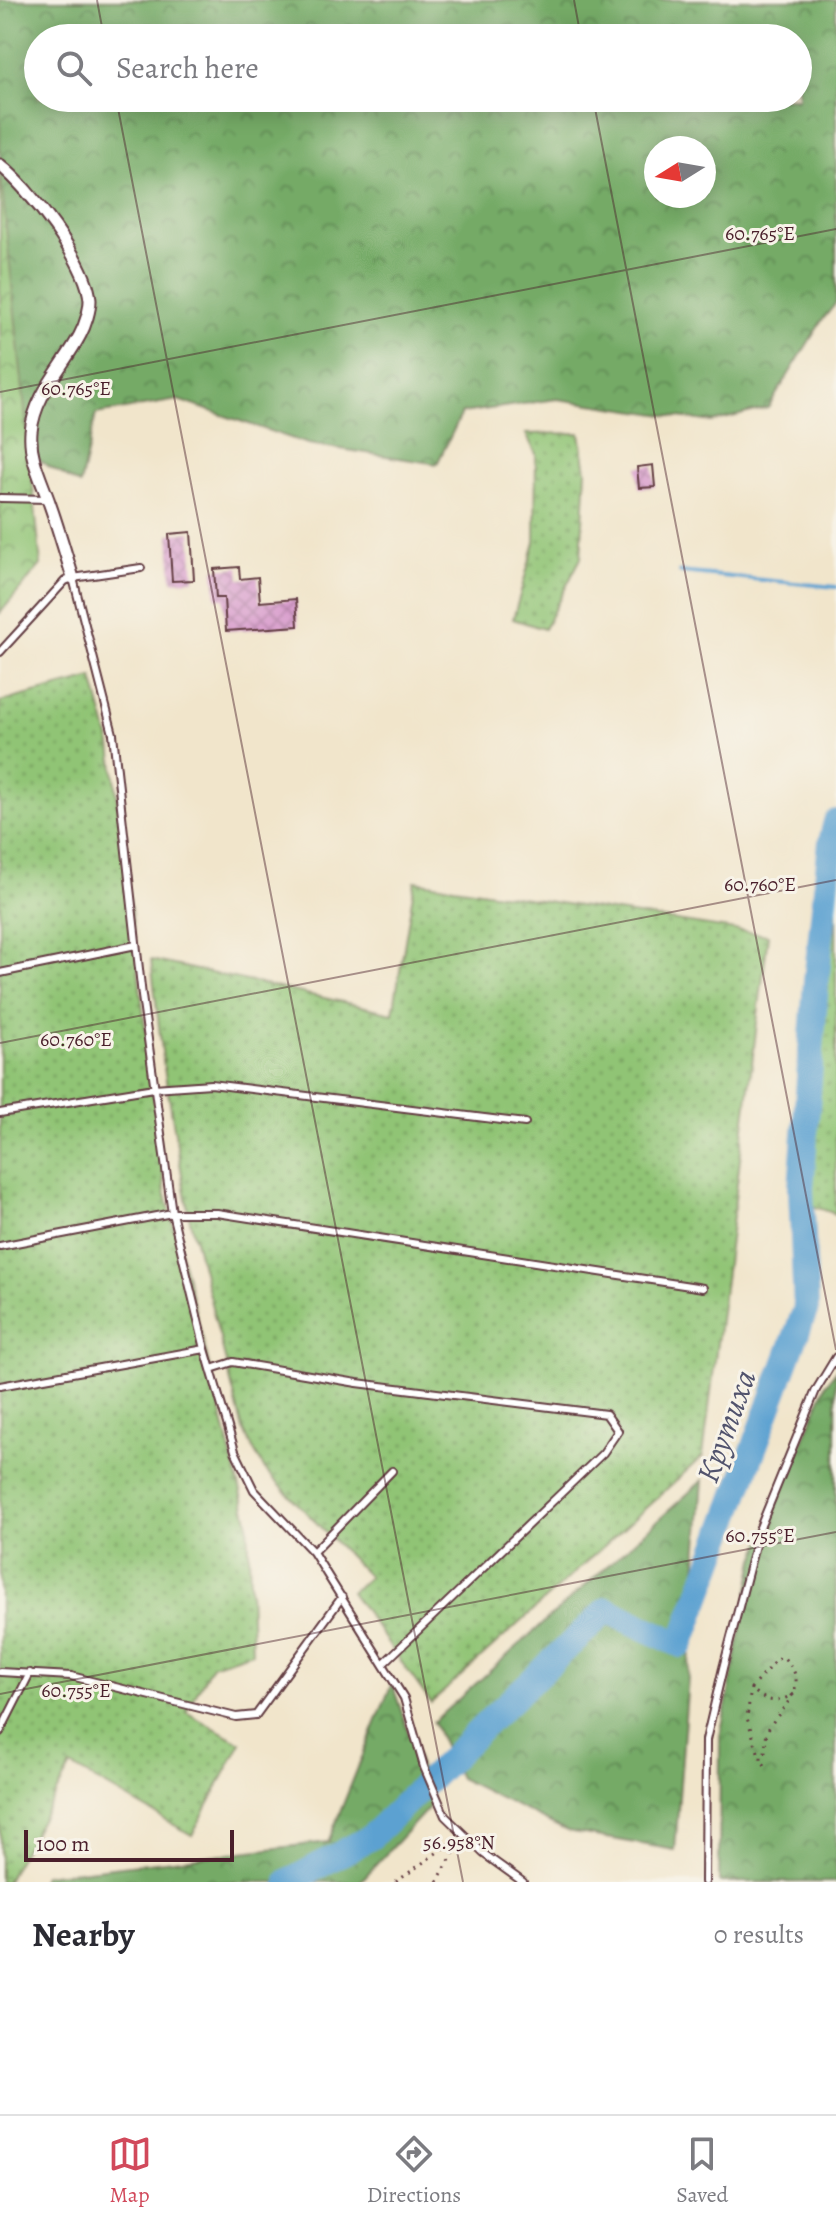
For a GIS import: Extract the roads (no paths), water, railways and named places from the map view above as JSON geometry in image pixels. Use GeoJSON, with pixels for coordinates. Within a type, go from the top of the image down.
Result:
{"type":"FeatureCollection","features":[{"type":"Feature","properties":{"kind":"street"},"geometry":{"type":"LineString","coordinates":[[0,165],[28,194],[67,247],[82,273],[90,301],[83,331],[57,371],[32,425],[31,448],[38,477],[73,578]]}},
{"type":"Feature","properties":{"kind":"lane"},"geometry":{"type":"LineString","coordinates":[[0,498],[48,499]]}},
{"type":"Feature","properties":{"kind":"lane"},"geometry":{"type":"LineString","coordinates":[[0,652],[65,581],[141,568]]}},
{"type":"Feature","properties":{"kind":"lane"},"geometry":{"type":"LineString","coordinates":[[73,578],[113,734],[136,945],[172,1213],[205,1349],[235,1451],[254,1490],[313,1552],[404,1698],[424,1767],[445,1816],[463,1835],[523,1882]]}},
{"type":"Feature","properties":{"kind":"lane"},"geometry":{"type":"LineString","coordinates":[[0,973],[136,945]]}},
{"type":"Feature","properties":{"kind":"lane"},"geometry":{"type":"LineString","coordinates":[[0,1113],[154,1088],[211,1084],[525,1123]]}},
{"type":"Feature","properties":{"kind":"lane"},"geometry":{"type":"LineString","coordinates":[[0,1246],[172,1213],[217,1213],[703,1288]]}},
{"type":"Feature","properties":{"kind":"lane"},"geometry":{"type":"LineString","coordinates":[[0,1386],[205,1349]]}},
{"type":"Feature","properties":{"kind":"lane"},"geometry":{"type":"LineString","coordinates":[[705,1882],[706,1740],[723,1668],[759,1530],[816,1390],[836,1357]]}},
{"type":"Feature","properties":{"kind":"lane"},"geometry":{"type":"LineString","coordinates":[[211,1369],[233,1362],[357,1383],[606,1414],[618,1431],[603,1453],[383,1664]]}},
{"type":"Feature","properties":{"kind":"lane"},"geometry":{"type":"LineString","coordinates":[[313,1552],[392,1471]]}},
{"type":"Feature","properties":{"kind":"lane"},"geometry":{"type":"LineString","coordinates":[[0,1672],[71,1676],[236,1717],[256,1715],[342,1597]]}},
{"type":"Feature","properties":{"kind":"lane"},"geometry":{"type":"LineString","coordinates":[[0,1732],[30,1673]]}},
{"type":"Feature","properties":{"kind":"waterway"},"geometry":{"type":"LineString","coordinates":[[680,572],[836,587]]}},
{"type":"Feature","properties":{"kind":"waterway","name":"Крутиха"},"geometry":{"type":"LineString","coordinates":[[289,1882],[371,1837],[607,1610],[681,1645],[806,1308],[801,1189],[816,982],[831,842],[836,822]]}}]}
